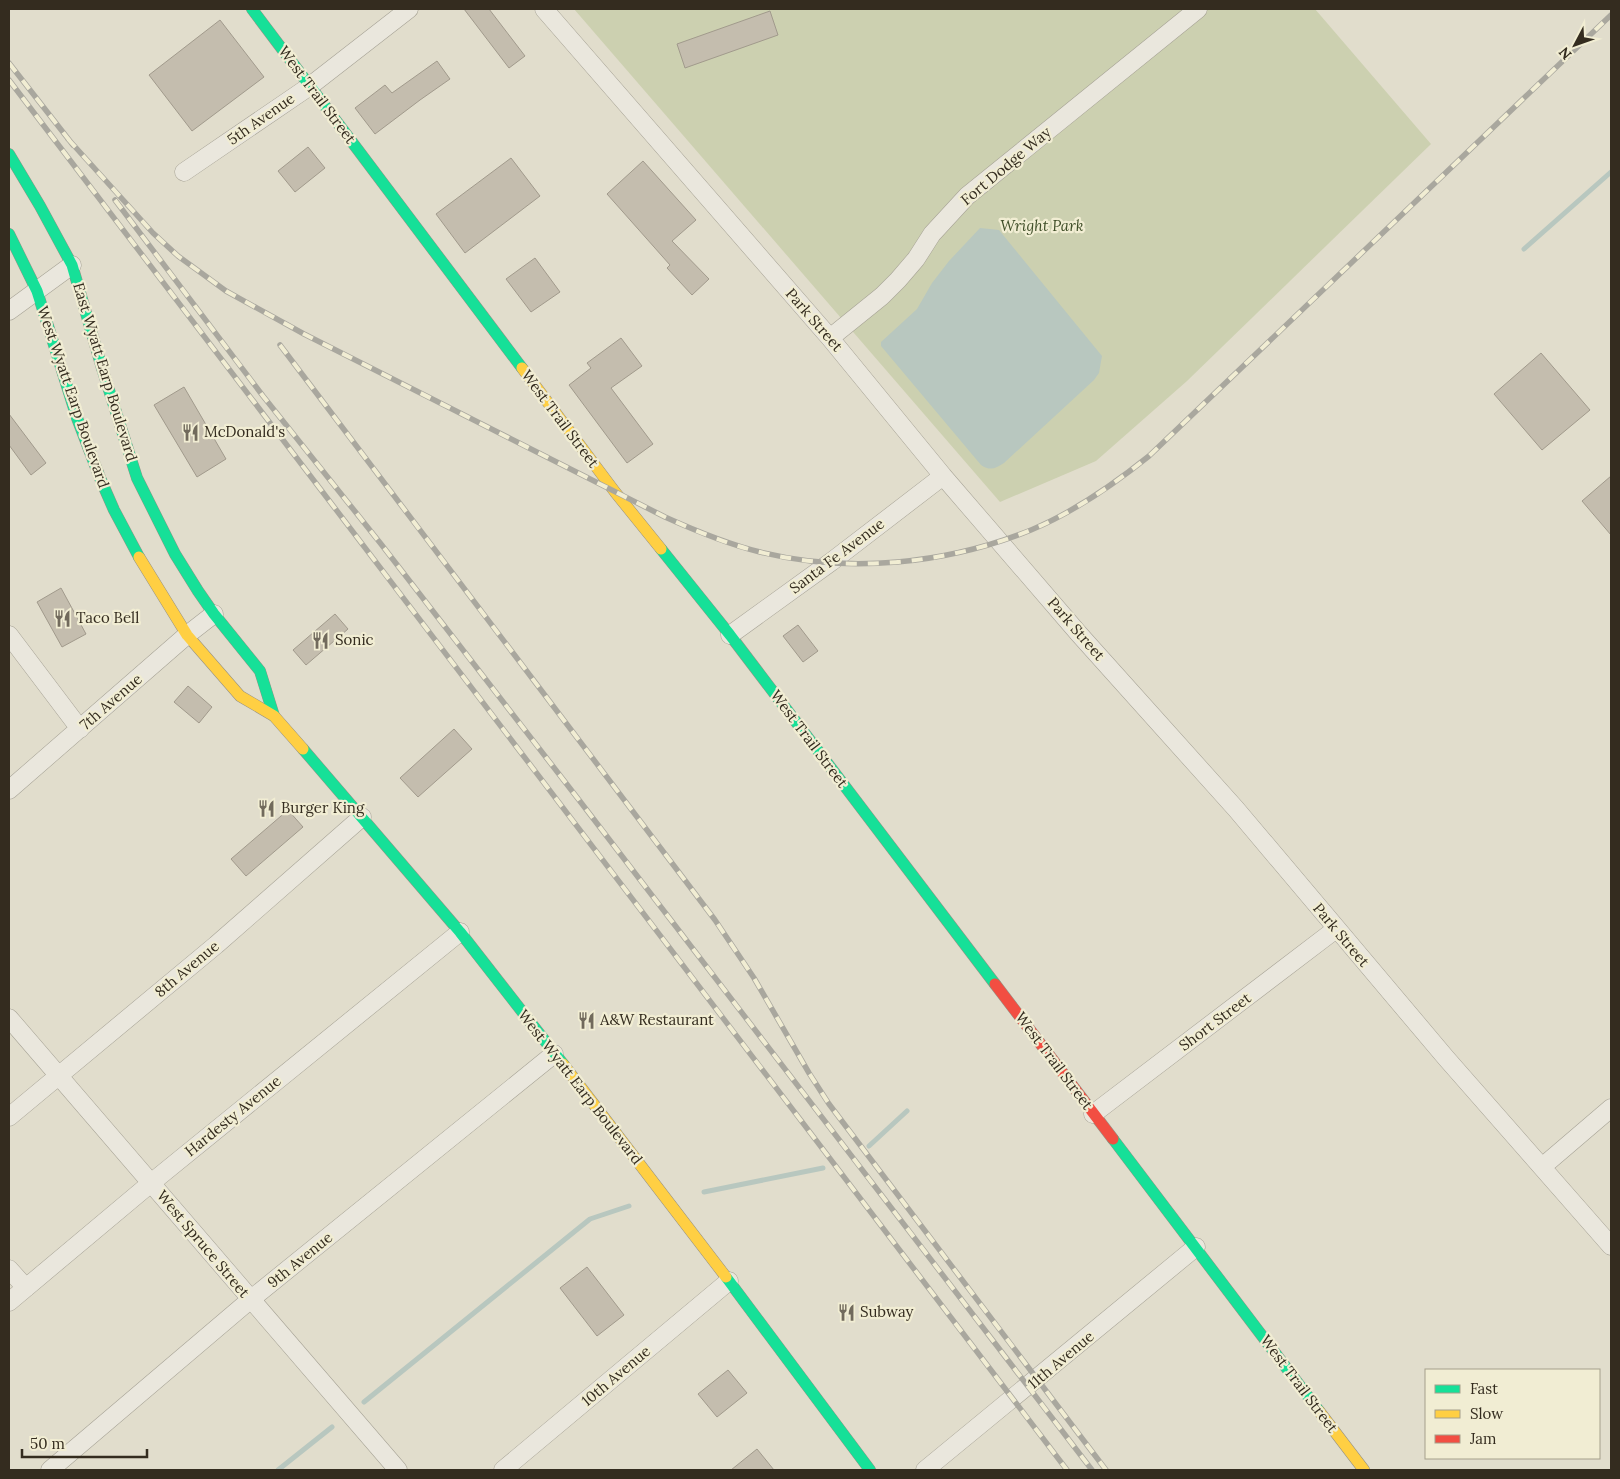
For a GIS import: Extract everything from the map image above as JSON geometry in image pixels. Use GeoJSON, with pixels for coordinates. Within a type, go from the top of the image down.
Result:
{"type":"FeatureCollection","features":[{"type":"Feature","properties":{"kind":"main road","name":"West Trail Street"},"geometry":{"type":"LineString","coordinates":[[252,9],[615,492],[730,635],[1364,1470]]}},
{"type":"Feature","properties":{"kind":"main road"},"geometry":{"type":"LineString","coordinates":[[9,154],[72,265]]}},
{"type":"Feature","properties":{"kind":"main road","name":"West Wyatt Earp Boulevard"},"geometry":{"type":"LineString","coordinates":[[9,234],[37,291],[77,418],[114,510],[187,635],[240,696],[274,716],[460,932],[729,1282],[870,1470]]}},
{"type":"Feature","properties":{"kind":"main road","name":"East Wyatt Earp Boulevard"},"geometry":{"type":"LineString","coordinates":[[72,265],[137,478]]}},
{"type":"Feature","properties":{"kind":"main road","name":"West Wyatt Earp Boulevard"},"geometry":{"type":"LineString","coordinates":[[137,478],[175,554],[214,614],[260,670],[274,716]]}},
{"type":"Feature","properties":{"kind":"street","name":"5th Avenue"},"geometry":{"type":"LineString","coordinates":[[184,172],[310,86],[408,9]]}},
{"type":"Feature","properties":{"kind":"street","name":"Park Street"},"geometry":{"type":"LineString","coordinates":[[544,9],[830,338],[943,476],[1080,634],[1236,809],[1446,1058],[1611,1246]]}},
{"type":"Feature","properties":{"kind":"street","name":"Fort Dodge Way"},"geometry":{"type":"LineString","coordinates":[[830,338],[882,296],[898,280],[916,259],[932,234],[967,196],[1198,9]]}},
{"type":"Feature","properties":{"kind":"street"},"geometry":{"type":"LineString","coordinates":[[9,311],[72,265]]}},
{"type":"Feature","properties":{"kind":"street","name":"Santa Fe Avenue"},"geometry":{"type":"LineString","coordinates":[[730,635],[831,562],[943,476]]}},
{"type":"Feature","properties":{"kind":"street","name":"7th Avenue"},"geometry":{"type":"LineString","coordinates":[[9,790],[187,635],[214,614]]}},
{"type":"Feature","properties":{"kind":"street"},"geometry":{"type":"LineString","coordinates":[[9,635],[80,728]]}},
{"type":"Feature","properties":{"kind":"street","name":"8th Avenue"},"geometry":{"type":"LineString","coordinates":[[9,1117],[216,945],[362,817]]}},
{"type":"Feature","properties":{"kind":"street","name":"Short Street"},"geometry":{"type":"LineString","coordinates":[[1093,1114],[1336,929]]}},
{"type":"Feature","properties":{"kind":"street","name":"Hardesty Avenue"},"geometry":{"type":"LineString","coordinates":[[9,1302],[151,1183],[460,932]]}},
{"type":"Feature","properties":{"kind":"street","name":"West Spruce Street"},"geometry":{"type":"LineString","coordinates":[[9,1018],[398,1470]]}},
{"type":"Feature","properties":{"kind":"street","name":"9th Avenue"},"geometry":{"type":"LineString","coordinates":[[50,1470],[250,1300],[554,1054]]}},
{"type":"Feature","properties":{"kind":"street"},"geometry":{"type":"LineString","coordinates":[[1542,1167],[1611,1108]]}},
{"type":"Feature","properties":{"kind":"street","name":"11th Avenue"},"geometry":{"type":"LineString","coordinates":[[925,1470],[1196,1248]]}},
{"type":"Feature","properties":{"kind":"street"},"geometry":{"type":"LineString","coordinates":[[9,1269],[26,1288]]}},
{"type":"Feature","properties":{"kind":"street","name":"10th Avenue"},"geometry":{"type":"LineString","coordinates":[[503,1470],[729,1282]]}},
{"type":"Feature","properties":{"kind":"green space","name":"Wright Park"},"geometry":{"type":"Polygon","coordinates":[[[574,9],[1315,9],[1431,144],[1187,381],[1096,461],[1000,502],[574,9]]]}},
{"type":"Feature","properties":{"kind":"shaded area"},"geometry":{"type":"Polygon","coordinates":[[[980,228],[999,230],[1102,356],[1099,373],[1094,380],[1004,463],[992,468],[981,465],[881,346],[881,342],[917,309],[932,283],[949,261],[980,228]]]}},
{"type":"Feature","properties":{"kind":"building"},"geometry":{"type":"Polygon","coordinates":[[[464,9],[489,9],[525,56],[509,68],[464,9]]]}},
{"type":"Feature","properties":{"kind":"building"},"geometry":{"type":"Polygon","coordinates":[[[770,11],[778,35],[685,68],[677,44],[770,11]]]}},
{"type":"Feature","properties":{"kind":"building"},"geometry":{"type":"Polygon","coordinates":[[[220,20],[264,77],[192,131],[149,75],[220,20]]]}},
{"type":"Feature","properties":{"kind":"building"},"geometry":{"type":"Polygon","coordinates":[[[437,61],[450,79],[375,134],[355,108],[385,85],[392,93],[437,61]]]}},
{"type":"Feature","properties":{"kind":"building"},"geometry":{"type":"Polygon","coordinates":[[[308,147],[325,168],[295,192],[278,171],[308,147]]]}},
{"type":"Feature","properties":{"kind":"building"},"geometry":{"type":"Polygon","coordinates":[[[511,158],[540,196],[465,253],[436,214],[511,158]]]}},
{"type":"Feature","properties":{"kind":"building"},"geometry":{"type":"Polygon","coordinates":[[[643,161],[696,220],[672,241],[709,279],[692,295],[667,268],[670,265],[607,194],[643,161]]]}},
{"type":"Feature","properties":{"kind":"building"},"geometry":{"type":"Polygon","coordinates":[[[535,258],[560,292],[531,312],[506,279],[535,258]]]}},
{"type":"Feature","properties":{"kind":"building"},"geometry":{"type":"Polygon","coordinates":[[[621,338],[642,366],[611,388],[653,444],[627,463],[569,385],[591,368],[587,363],[621,338]]]}},
{"type":"Feature","properties":{"kind":"building"},"geometry":{"type":"Polygon","coordinates":[[[1541,353],[1590,410],[1542,450],[1494,394],[1541,353]]]}},
{"type":"Feature","properties":{"kind":"building","name":"McDonald's"},"geometry":{"type":"Polygon","coordinates":[[[184,387],[226,459],[197,477],[154,405],[184,387]]]}},
{"type":"Feature","properties":{"kind":"building"},"geometry":{"type":"Polygon","coordinates":[[[9,414],[46,463],[31,475],[9,445],[9,414]]]}},
{"type":"Feature","properties":{"kind":"building"},"geometry":{"type":"Polygon","coordinates":[[[1611,476],[1611,535],[1582,501],[1611,476]]]}},
{"type":"Feature","properties":{"kind":"building","name":"Taco Bell"},"geometry":{"type":"Polygon","coordinates":[[[61,588],[86,634],[62,647],[37,602],[61,588]]]}},
{"type":"Feature","properties":{"kind":"building","name":"Sonic"},"geometry":{"type":"Polygon","coordinates":[[[335,614],[348,629],[306,665],[293,650],[335,614]]]}},
{"type":"Feature","properties":{"kind":"building"},"geometry":{"type":"Polygon","coordinates":[[[798,625],[818,651],[803,662],[783,636],[798,625]]]}},
{"type":"Feature","properties":{"kind":"building"},"geometry":{"type":"Polygon","coordinates":[[[188,686],[212,707],[199,723],[174,702],[188,686]]]}},
{"type":"Feature","properties":{"kind":"building"},"geometry":{"type":"Polygon","coordinates":[[[454,729],[472,749],[418,797],[400,778],[454,729]]]}},
{"type":"Feature","properties":{"kind":"building"},"geometry":{"type":"Polygon","coordinates":[[[288,810],[303,827],[246,876],[231,859],[288,810]]]}},
{"type":"Feature","properties":{"kind":"building"},"geometry":{"type":"Polygon","coordinates":[[[587,1267],[624,1315],[597,1336],[560,1288],[587,1267]]]}},
{"type":"Feature","properties":{"kind":"building"},"geometry":{"type":"Polygon","coordinates":[[[728,1370],[747,1393],[717,1417],[698,1394],[728,1370]]]}},
{"type":"Feature","properties":{"kind":"building"},"geometry":{"type":"Polygon","coordinates":[[[757,1449],[774,1470],[731,1470],[757,1449]]]}},
{"type":"Feature","properties":{"kind":"waterway"},"geometry":{"type":"LineString","coordinates":[[1524,249],[1611,172]]}},
{"type":"Feature","properties":{"kind":"waterway"},"geometry":{"type":"LineString","coordinates":[[869,1146],[907,1111]]}},
{"type":"Feature","properties":{"kind":"waterway"},"geometry":{"type":"LineString","coordinates":[[704,1192],[823,1168]]}},
{"type":"Feature","properties":{"kind":"waterway"},"geometry":{"type":"LineString","coordinates":[[364,1402],[590,1219],[629,1206]]}},
{"type":"Feature","properties":{"kind":"waterway"},"geometry":{"type":"LineString","coordinates":[[278,1470],[332,1427]]}},
{"type":"Feature","properties":{"kind":"railway"},"geometry":{"type":"LineString","coordinates":[[68,139],[153,233],[178,256],[226,291],[304,334],[665,517],[712,537],[748,549],[794,559],[828,563],[863,564],[897,562],[932,558],[966,551],[999,542],[1031,530],[1078,506],[1135,467],[1149,456],[1611,15]]}},
{"type":"Feature","properties":{"kind":"railway"},"geometry":{"type":"LineString","coordinates":[[9,63],[73,145]]}},
{"type":"Feature","properties":{"kind":"railway"},"geometry":{"type":"LineString","coordinates":[[9,80],[1067,1470]]}},
{"type":"Feature","properties":{"kind":"railway"},"geometry":{"type":"LineString","coordinates":[[115,200],[263,396],[381,544],[579,800],[1092,1470]]}},
{"type":"Feature","properties":{"kind":"railway"},"geometry":{"type":"LineString","coordinates":[[280,345],[715,920],[754,978],[829,1104],[1106,1470]]}},
{"type":"Feature","properties":{"kind":"traffic: fast"},"geometry":{"type":"LineString","coordinates":[[252,9],[522,368]]}},
{"type":"Feature","properties":{"kind":"traffic: fast"},"geometry":{"type":"LineString","coordinates":[[9,154],[72,265],[137,478],[175,554],[198,591],[260,671],[274,716]]}},
{"type":"Feature","properties":{"kind":"traffic: fast"},"geometry":{"type":"LineString","coordinates":[[9,234],[37,291],[77,418],[100,478],[114,510],[139,557]]}},
{"type":"Feature","properties":{"kind":"traffic: fast"},"geometry":{"type":"LineString","coordinates":[[661,549],[730,635],[995,984]]}},
{"type":"Feature","properties":{"kind":"traffic: fast"},"geometry":{"type":"LineString","coordinates":[[303,749],[460,932],[563,1064]]}},
{"type":"Feature","properties":{"kind":"traffic: fast"},"geometry":{"type":"LineString","coordinates":[[1113,1139],[1319,1411]]}},
{"type":"Feature","properties":{"kind":"traffic: fast"},"geometry":{"type":"LineString","coordinates":[[726,1277],[870,1470]]}},
{"type":"Feature","properties":{"kind":"traffic: slow"},"geometry":{"type":"LineString","coordinates":[[522,368],[615,492],[661,549]]}},
{"type":"Feature","properties":{"kind":"traffic: slow"},"geometry":{"type":"LineString","coordinates":[[139,557],[187,635],[240,696],[274,716],[303,749]]}},
{"type":"Feature","properties":{"kind":"traffic: slow"},"geometry":{"type":"LineString","coordinates":[[563,1064],[726,1277]]}},
{"type":"Feature","properties":{"kind":"traffic: slow"},"geometry":{"type":"LineString","coordinates":[[1319,1411],[1364,1470]]}},
{"type":"Feature","properties":{"kind":"traffic: jam"},"geometry":{"type":"LineString","coordinates":[[995,984],[1113,1139]]}},
{"type":"Feature","properties":{"kind":"place","name":"McDonald's"},"geometry":{"type":"Point","coordinates":[190,432]}},
{"type":"Feature","properties":{"kind":"place","name":"Taco Bell"},"geometry":{"type":"Point","coordinates":[62,618]}},
{"type":"Feature","properties":{"kind":"place","name":"Sonic"},"geometry":{"type":"Point","coordinates":[321,640]}},
{"type":"Feature","properties":{"kind":"place","name":"Burger King"},"geometry":{"type":"Point","coordinates":[267,808]}},
{"type":"Feature","properties":{"kind":"place","name":"A&W Restaurant"},"geometry":{"type":"Point","coordinates":[586,1020]}},
{"type":"Feature","properties":{"kind":"place","name":"Subway"},"geometry":{"type":"Point","coordinates":[846,1312]}}]}
